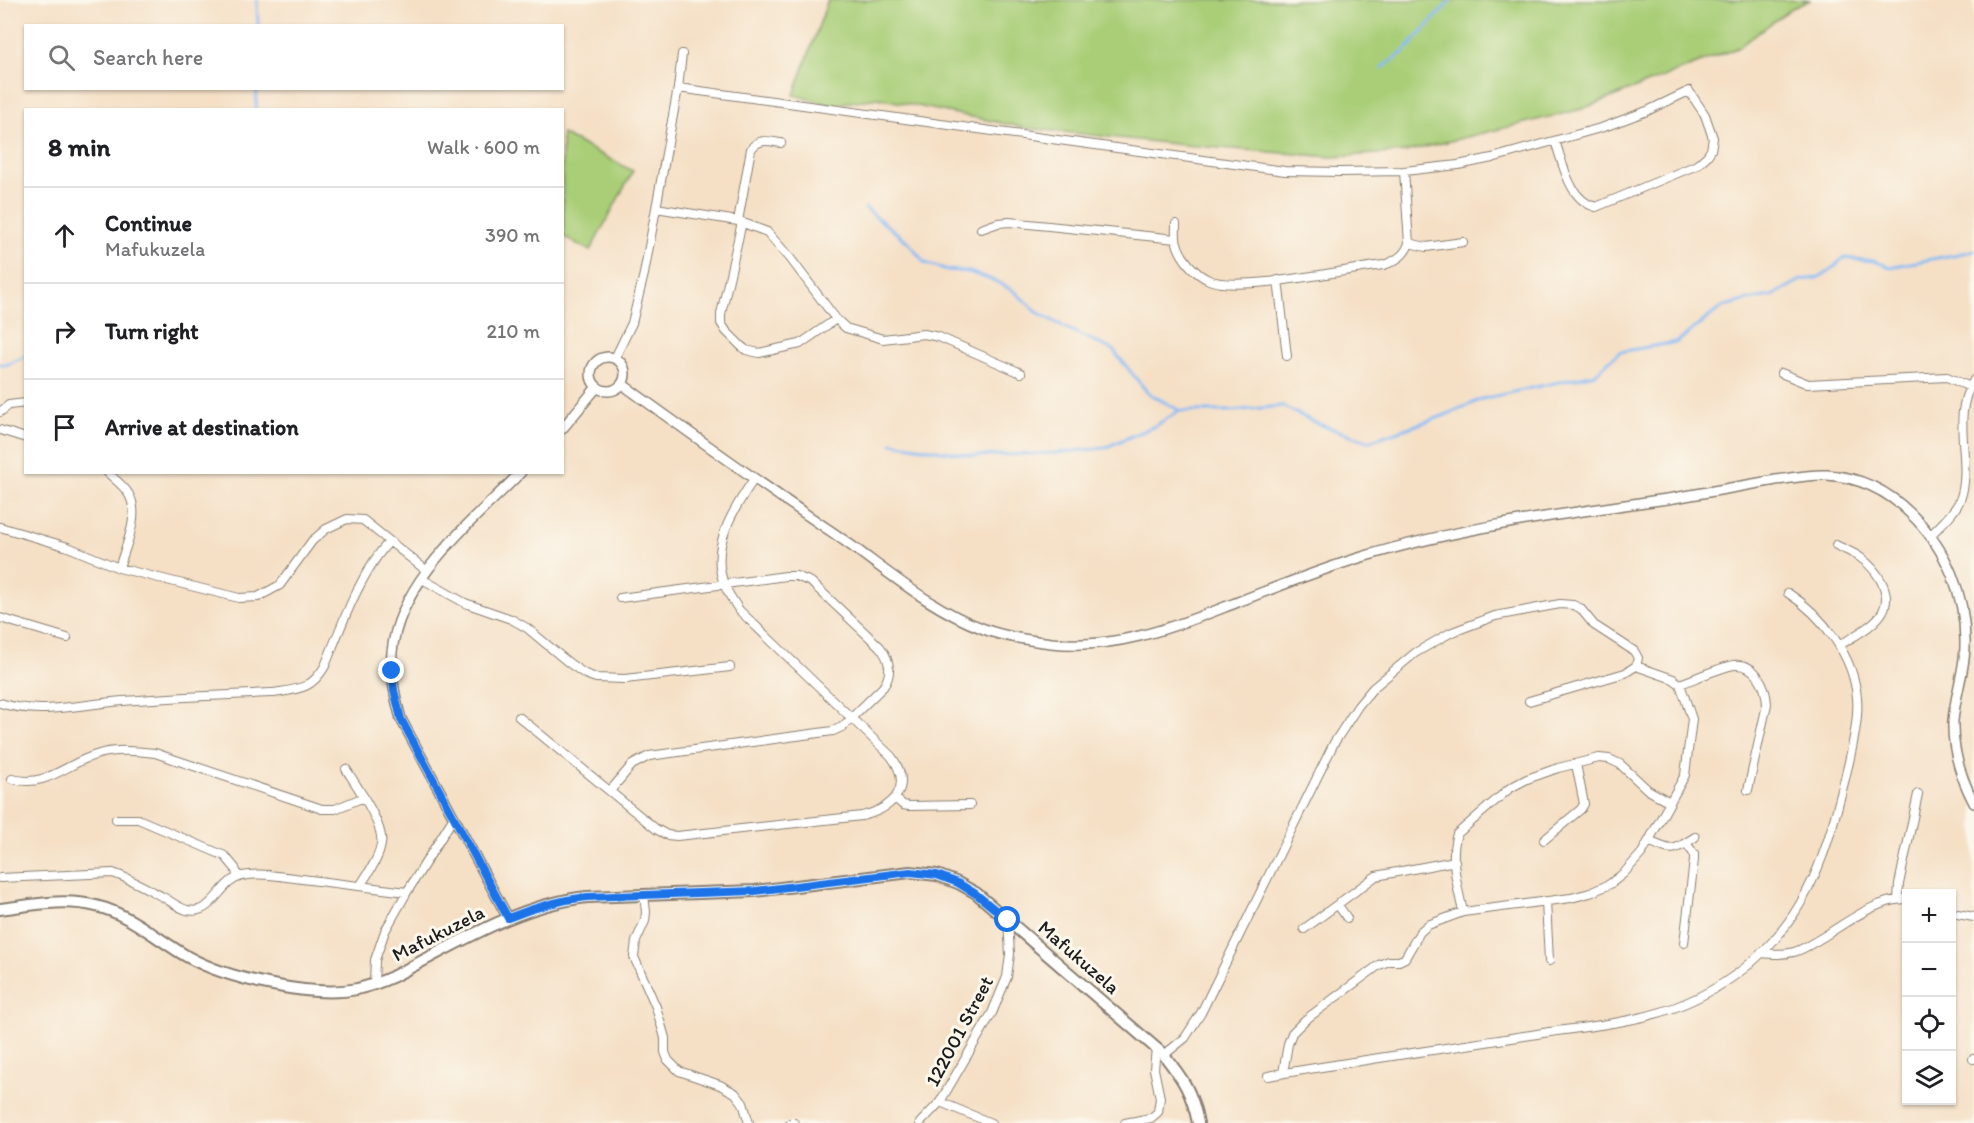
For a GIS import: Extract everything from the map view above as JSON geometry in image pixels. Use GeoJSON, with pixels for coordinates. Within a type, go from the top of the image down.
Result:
{"type":"FeatureCollection","features":[{"type":"Feature","properties":{"kind":"main road","name":"Mafukuzela"},"geometry":{"type":"LineString","coordinates":[[0,909],[53,902],[95,905],[126,918],[188,957],[210,968],[298,989],[338,991],[374,984],[392,977],[508,918],[539,906],[564,900],[755,891],[910,872],[937,875],[958,883],[976,894],[1160,1051],[1185,1082],[1194,1103],[1198,1123]]}},
{"type":"Feature","properties":{"kind":"street"},"geometry":{"type":"LineString","coordinates":[[615,358],[632,323],[644,274],[682,54]]}},
{"type":"Feature","properties":{"kind":"street"},"geometry":{"type":"LineString","coordinates":[[678,87],[1285,171],[1404,171],[1458,165],[1555,141],[1624,120],[1689,91],[1705,115],[1713,138],[1712,150],[1697,165],[1596,207],[1587,204],[1572,187],[1555,141]]}},
{"type":"Feature","properties":{"kind":"street"},"geometry":{"type":"LineString","coordinates":[[780,143],[764,140],[754,144],[751,149],[721,323],[726,332],[746,350],[759,352],[800,344],[836,319]]}},
{"type":"Feature","properties":{"kind":"street"},"geometry":{"type":"LineString","coordinates":[[1176,224],[1176,239],[1188,263],[1208,280],[1232,285],[1384,265],[1397,259],[1407,249],[1409,243],[1404,171]]}},
{"type":"Feature","properties":{"kind":"street"},"geometry":{"type":"LineString","coordinates":[[656,208],[740,221],[762,229],[774,238],[836,319],[846,328],[883,339],[924,334],[939,337],[1021,373]]}},
{"type":"Feature","properties":{"kind":"street"},"geometry":{"type":"LineString","coordinates":[[981,229],[1009,222],[1176,239]]}},
{"type":"Feature","properties":{"kind":"street"},"geometry":{"type":"LineString","coordinates":[[1409,243],[1426,247],[1463,242]]}},
{"type":"Feature","properties":{"kind":"street"},"geometry":{"type":"LineString","coordinates":[[1278,280],[1287,356]]}},
{"type":"Feature","properties":{"kind":"street"},"geometry":{"type":"LineString","coordinates":[[605,357],[615,358],[623,366],[622,384],[618,388],[607,391],[597,387],[592,379],[593,365],[605,357]]}},
{"type":"Feature","properties":{"kind":"street"},"geometry":{"type":"LineString","coordinates":[[1781,373],[1808,384],[1947,377],[1972,384],[1963,411],[1963,487],[1959,501],[1952,512],[1930,536]]}},
{"type":"Feature","properties":{"kind":"street"},"geometry":{"type":"LineString","coordinates":[[622,384],[923,599],[984,630],[1015,638],[1055,644],[1110,642],[1153,634],[1314,572],[1364,556],[1469,530],[1566,512],[1679,497],[1802,476],[1825,475],[1875,487],[1912,515],[1946,557],[1963,611],[1965,647],[1953,722],[1955,748],[1961,775],[1974,803]]}},
{"type":"Feature","properties":{"kind":"street"},"geometry":{"type":"LineString","coordinates":[[564,427],[597,387]]}},
{"type":"Feature","properties":{"kind":"street"},"geometry":{"type":"LineString","coordinates":[[0,412],[9,405],[24,403]]}},
{"type":"Feature","properties":{"kind":"street"},"geometry":{"type":"LineString","coordinates":[[0,430],[24,437]]}},
{"type":"Feature","properties":{"kind":"street"},"geometry":{"type":"LineString","coordinates":[[110,474],[129,493],[134,512],[119,568]]}},
{"type":"Feature","properties":{"kind":"street"},"geometry":{"type":"LineString","coordinates":[[508,918],[401,719],[394,690],[392,652],[401,615],[425,575],[467,526],[519,474]]}},
{"type":"Feature","properties":{"kind":"street"},"geometry":{"type":"LineString","coordinates":[[519,717],[656,829],[667,835],[677,836],[862,816],[878,812],[895,798],[900,787],[900,778],[895,762],[739,610],[723,584],[720,559],[723,536],[736,504],[754,479]]}},
{"type":"Feature","properties":{"kind":"street"},"geometry":{"type":"LineString","coordinates":[[0,526],[68,547],[119,568],[227,595],[250,598],[270,592],[280,585],[312,541],[326,529],[347,519],[363,520],[377,530],[425,575],[465,603],[511,619],[527,628],[585,674],[596,678],[625,679],[730,667]]}},
{"type":"Feature","properties":{"kind":"street"},"geometry":{"type":"LineString","coordinates":[[0,703],[31,708],[274,693],[308,686],[319,676],[325,666],[365,576],[389,542]]}},
{"type":"Feature","properties":{"kind":"street"},"geometry":{"type":"LineString","coordinates":[[1836,545],[1862,558],[1884,586],[1886,598],[1884,610],[1875,621],[1839,646]]}},
{"type":"Feature","properties":{"kind":"street"},"geometry":{"type":"LineString","coordinates":[[610,791],[632,765],[649,756],[833,731],[842,727],[887,681],[889,676],[889,662],[880,647],[821,590],[804,578],[786,576],[620,598]]}},
{"type":"Feature","properties":{"kind":"street"},"geometry":{"type":"LineString","coordinates":[[1268,1076],[1412,1052],[1602,1025],[1644,1016],[1688,1002],[1748,966],[1775,939],[1798,907],[1822,861],[1840,801],[1852,747],[1858,699],[1853,675],[1839,646],[1804,603],[1788,593]]}},
{"type":"Feature","properties":{"kind":"street"},"geometry":{"type":"LineString","coordinates":[[1125,1123],[1151,1118],[1158,1112],[1160,1098],[1154,1069],[1160,1051],[1185,1038],[1201,1013],[1334,743],[1373,688],[1415,653],[1450,633],[1495,616],[1560,604],[1580,608],[1594,625],[1634,651],[1638,658],[1636,666],[1625,673],[1529,701]]}},
{"type":"Feature","properties":{"kind":"street"},"geometry":{"type":"LineString","coordinates":[[0,618],[68,638]]}},
{"type":"Feature","properties":{"kind":"street"},"geometry":{"type":"LineString","coordinates":[[1680,684],[1735,665],[1754,672],[1761,680],[1767,693],[1767,704],[1748,790]]}},
{"type":"Feature","properties":{"kind":"street"},"geometry":{"type":"LineString","coordinates":[[1283,1073],[1287,1044],[1292,1033],[1305,1020],[1379,965],[1389,961],[1399,961],[1405,957],[1420,932],[1428,925],[1463,912],[1571,898],[1590,893],[1610,884],[1642,853],[1684,775],[1692,719],[1680,684],[1673,679],[1636,666]]}},
{"type":"Feature","properties":{"kind":"street"},"geometry":{"type":"LineString","coordinates":[[12,779],[37,782],[49,778],[82,759],[102,753],[127,751],[155,753],[322,809],[335,809],[364,797]]}},
{"type":"Feature","properties":{"kind":"street"},"geometry":{"type":"LineString","coordinates":[[1463,912],[1453,844],[1457,834],[1510,788],[1527,779],[1599,758],[1620,764],[1648,790],[1670,802]]}},
{"type":"Feature","properties":{"kind":"street"},"geometry":{"type":"LineString","coordinates":[[1544,840],[1584,804],[1576,764]]}},
{"type":"Feature","properties":{"kind":"street"},"geometry":{"type":"LineString","coordinates":[[346,769],[364,797],[381,834],[381,844],[360,886]]}},
{"type":"Feature","properties":{"kind":"street"},"geometry":{"type":"LineString","coordinates":[[1761,953],[1793,952],[1876,905],[1902,899],[1899,884],[1918,794]]}},
{"type":"Feature","properties":{"kind":"street"},"geometry":{"type":"LineString","coordinates":[[895,798],[909,807],[970,805]]}},
{"type":"Feature","properties":{"kind":"street"},"geometry":{"type":"LineString","coordinates":[[374,984],[375,960],[379,945],[407,892],[454,817]]}},
{"type":"Feature","properties":{"kind":"street"},"geometry":{"type":"LineString","coordinates":[[116,819],[138,819],[225,856],[235,868],[238,877]]}},
{"type":"Feature","properties":{"kind":"street"},"geometry":{"type":"LineString","coordinates":[[1648,841],[1668,849],[1677,849],[1695,837]]}},
{"type":"Feature","properties":{"kind":"street"},"geometry":{"type":"LineString","coordinates":[[1684,944],[1694,860],[1694,854],[1686,843]]}},
{"type":"Feature","properties":{"kind":"street"},"geometry":{"type":"LineString","coordinates":[[1304,929],[1376,876],[1455,861]]}},
{"type":"Feature","properties":{"kind":"street"},"geometry":{"type":"LineString","coordinates":[[0,878],[113,873],[131,879],[186,910],[207,907],[232,879],[255,875],[407,892]]}},
{"type":"Feature","properties":{"kind":"street"},"geometry":{"type":"LineString","coordinates":[[644,895],[645,921],[636,941],[634,957],[656,1007],[665,1038],[668,1060],[679,1071],[720,1085],[735,1093],[743,1102],[749,1123]]}},
{"type":"Feature","properties":{"kind":"street"},"geometry":{"type":"LineString","coordinates":[[1546,901],[1549,961]]}},
{"type":"Feature","properties":{"kind":"street"},"geometry":{"type":"LineString","coordinates":[[1338,905],[1347,918]]}},
{"type":"Feature","properties":{"kind":"street"},"geometry":{"type":"LineString","coordinates":[[1956,914],[1974,917]]}},
{"type":"Feature","properties":{"kind":"street","name":"122001 Street"},"geometry":{"type":"LineString","coordinates":[[991,1123],[940,1102],[992,1013],[1007,977],[1010,954],[1008,920]]}},
{"type":"Feature","properties":{"kind":"street"},"geometry":{"type":"LineString","coordinates":[[920,1123],[940,1102]]}},
{"type":"Feature","properties":{"kind":"green space"},"geometry":{"type":"Polygon","coordinates":[[[828,0],[1811,0],[1792,8],[1737,48],[1582,109],[1405,152],[1332,157],[1184,145],[1026,128],[878,98],[830,105],[794,95],[828,0]]]}},
{"type":"Feature","properties":{"kind":"green space"},"geometry":{"type":"Polygon","coordinates":[[[564,135],[633,171],[590,251],[564,237],[564,135]]]}},
{"type":"Feature","properties":{"kind":"waterway"},"geometry":{"type":"LineString","coordinates":[[257,0],[258,24]]}},
{"type":"Feature","properties":{"kind":"waterway"},"geometry":{"type":"LineString","coordinates":[[1382,68],[1405,51],[1451,0]]}},
{"type":"Feature","properties":{"kind":"waterway"},"geometry":{"type":"LineString","coordinates":[[256,108],[257,90]]}},
{"type":"Feature","properties":{"kind":"waterway"},"geometry":{"type":"LineString","coordinates":[[865,208],[908,242],[925,263],[948,270],[969,272],[995,281],[1014,291],[1037,312],[1113,350],[1148,393],[1179,410]]}},
{"type":"Feature","properties":{"kind":"waterway"},"geometry":{"type":"LineString","coordinates":[[892,443],[974,456],[1056,453],[1104,448],[1155,426],[1179,411],[1232,411],[1282,406],[1318,424],[1369,441],[1443,416],[1482,399],[1595,374],[1619,352],[1677,342],[1722,307],[1772,296],[1801,280],[1817,278],[1830,271],[1843,258],[1874,261],[1890,267],[1974,251]]}},
{"type":"Feature","properties":{"kind":"waterway"},"geometry":{"type":"LineString","coordinates":[[0,364],[6,365],[24,357]]}},
{"type":"Feature","properties":{"kind":"route"},"geometry":{"type":"LineString","coordinates":[[392,671],[401,719],[508,918],[546,904],[587,897],[755,891],[910,872],[937,875],[958,883],[976,894],[1008,920]]}}]}
